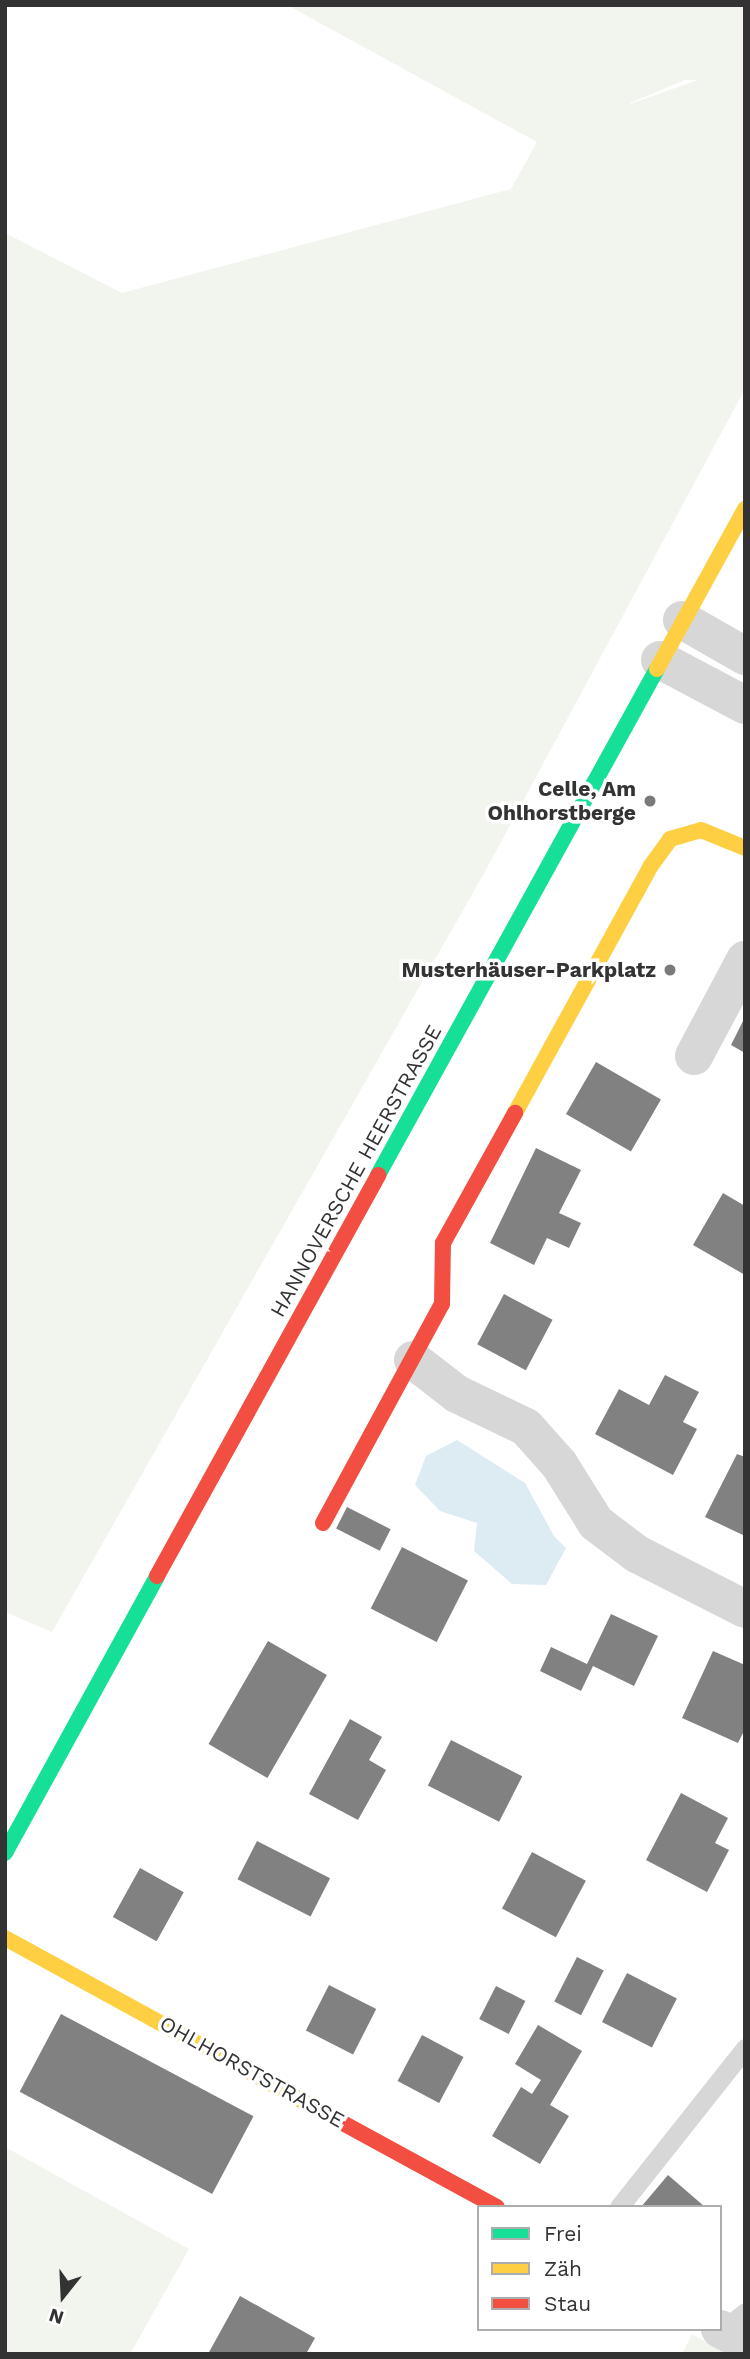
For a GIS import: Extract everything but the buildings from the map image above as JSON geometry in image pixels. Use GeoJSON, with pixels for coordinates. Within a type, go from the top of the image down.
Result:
{"type":"FeatureCollection","features":[{"type":"Feature","properties":{"kind":"main road","name":"HANNOVERSCHE HEERSTRASSE"},"geometry":{"type":"LineString","coordinates":[[5,1853],[745,509]]}},
{"type":"Feature","properties":{"kind":"main road"},"geometry":{"type":"LineString","coordinates":[[323,1523],[442,1304],[443,1243],[650,867],[670,839],[701,830],[745,848]]}},
{"type":"Feature","properties":{"kind":"main road","name":"OHLHORSTSTRASSE"},"geometry":{"type":"LineString","coordinates":[[5,1938],[493,2205]]}},
{"type":"Feature","properties":{"kind":"street"},"geometry":{"type":"LineString","coordinates":[[682,620],[745,656]]}},
{"type":"Feature","properties":{"kind":"street"},"geometry":{"type":"LineString","coordinates":[[660,660],[745,705]]}},
{"type":"Feature","properties":{"kind":"street"},"geometry":{"type":"LineString","coordinates":[[694,1056],[745,960]]}},
{"type":"Feature","properties":{"kind":"street"},"geometry":{"type":"LineString","coordinates":[[413,1360],[457,1394],[526,1427],[559,1464],[597,1524],[637,1554],[745,1609]]}},
{"type":"Feature","properties":{"kind":"lane"},"geometry":{"type":"LineString","coordinates":[[621,2205],[745,2048]]}},
{"type":"Feature","properties":{"kind":"shaded area"},"geometry":{"type":"Polygon","coordinates":[[[287,5],[745,5],[745,389],[487,868],[52,1632],[5,1612],[5,233],[122,293],[511,189],[537,142],[287,5]],[[685,80],[630,104],[698,80],[685,80]]]}},
{"type":"Feature","properties":{"kind":"shaded area"},"geometry":{"type":"Polygon","coordinates":[[[457,1440],[525,1483],[554,1536],[566,1548],[546,1585],[512,1584],[474,1551],[477,1523],[440,1511],[415,1485],[426,1456],[457,1440]]]}},
{"type":"Feature","properties":{"kind":"shaded area"},"geometry":{"type":"Polygon","coordinates":[[[5,2147],[189,2249],[130,2354],[5,2354],[5,2147]]]}},
{"type":"Feature","properties":{"kind":"shaded area"},"geometry":{"type":"Polygon","coordinates":[[[692,2334],[727,2354],[682,2354],[692,2334]]]}},
{"type":"Feature","properties":{"kind":"traffic: fast"},"geometry":{"type":"LineString","coordinates":[[378,1175],[657,669]]}},
{"type":"Feature","properties":{"kind":"traffic: fast"},"geometry":{"type":"LineString","coordinates":[[5,1853],[157,1576]]}},
{"type":"Feature","properties":{"kind":"traffic: slow"},"geometry":{"type":"LineString","coordinates":[[657,669],[745,509]]}},
{"type":"Feature","properties":{"kind":"traffic: slow"},"geometry":{"type":"LineString","coordinates":[[515,1113],[650,867],[670,839],[701,830],[745,848]]}},
{"type":"Feature","properties":{"kind":"traffic: slow"},"geometry":{"type":"LineString","coordinates":[[5,1938],[330,2116]]}},
{"type":"Feature","properties":{"kind":"traffic: jam"},"geometry":{"type":"LineString","coordinates":[[323,1523],[442,1304],[443,1243],[515,1113]]}},
{"type":"Feature","properties":{"kind":"traffic: jam"},"geometry":{"type":"LineString","coordinates":[[157,1576],[378,1175]]}},
{"type":"Feature","properties":{"kind":"traffic: jam"},"geometry":{"type":"LineString","coordinates":[[330,2116],[493,2205]]}},
{"type":"Feature","properties":{"kind":"place","name":"Celle, Am Ohlhorstberge"},"geometry":{"type":"Point","coordinates":[650,801]}},
{"type":"Feature","properties":{"kind":"place","name":"Musterhäuser-Parkplatz"},"geometry":{"type":"Point","coordinates":[670,970]}}]}
